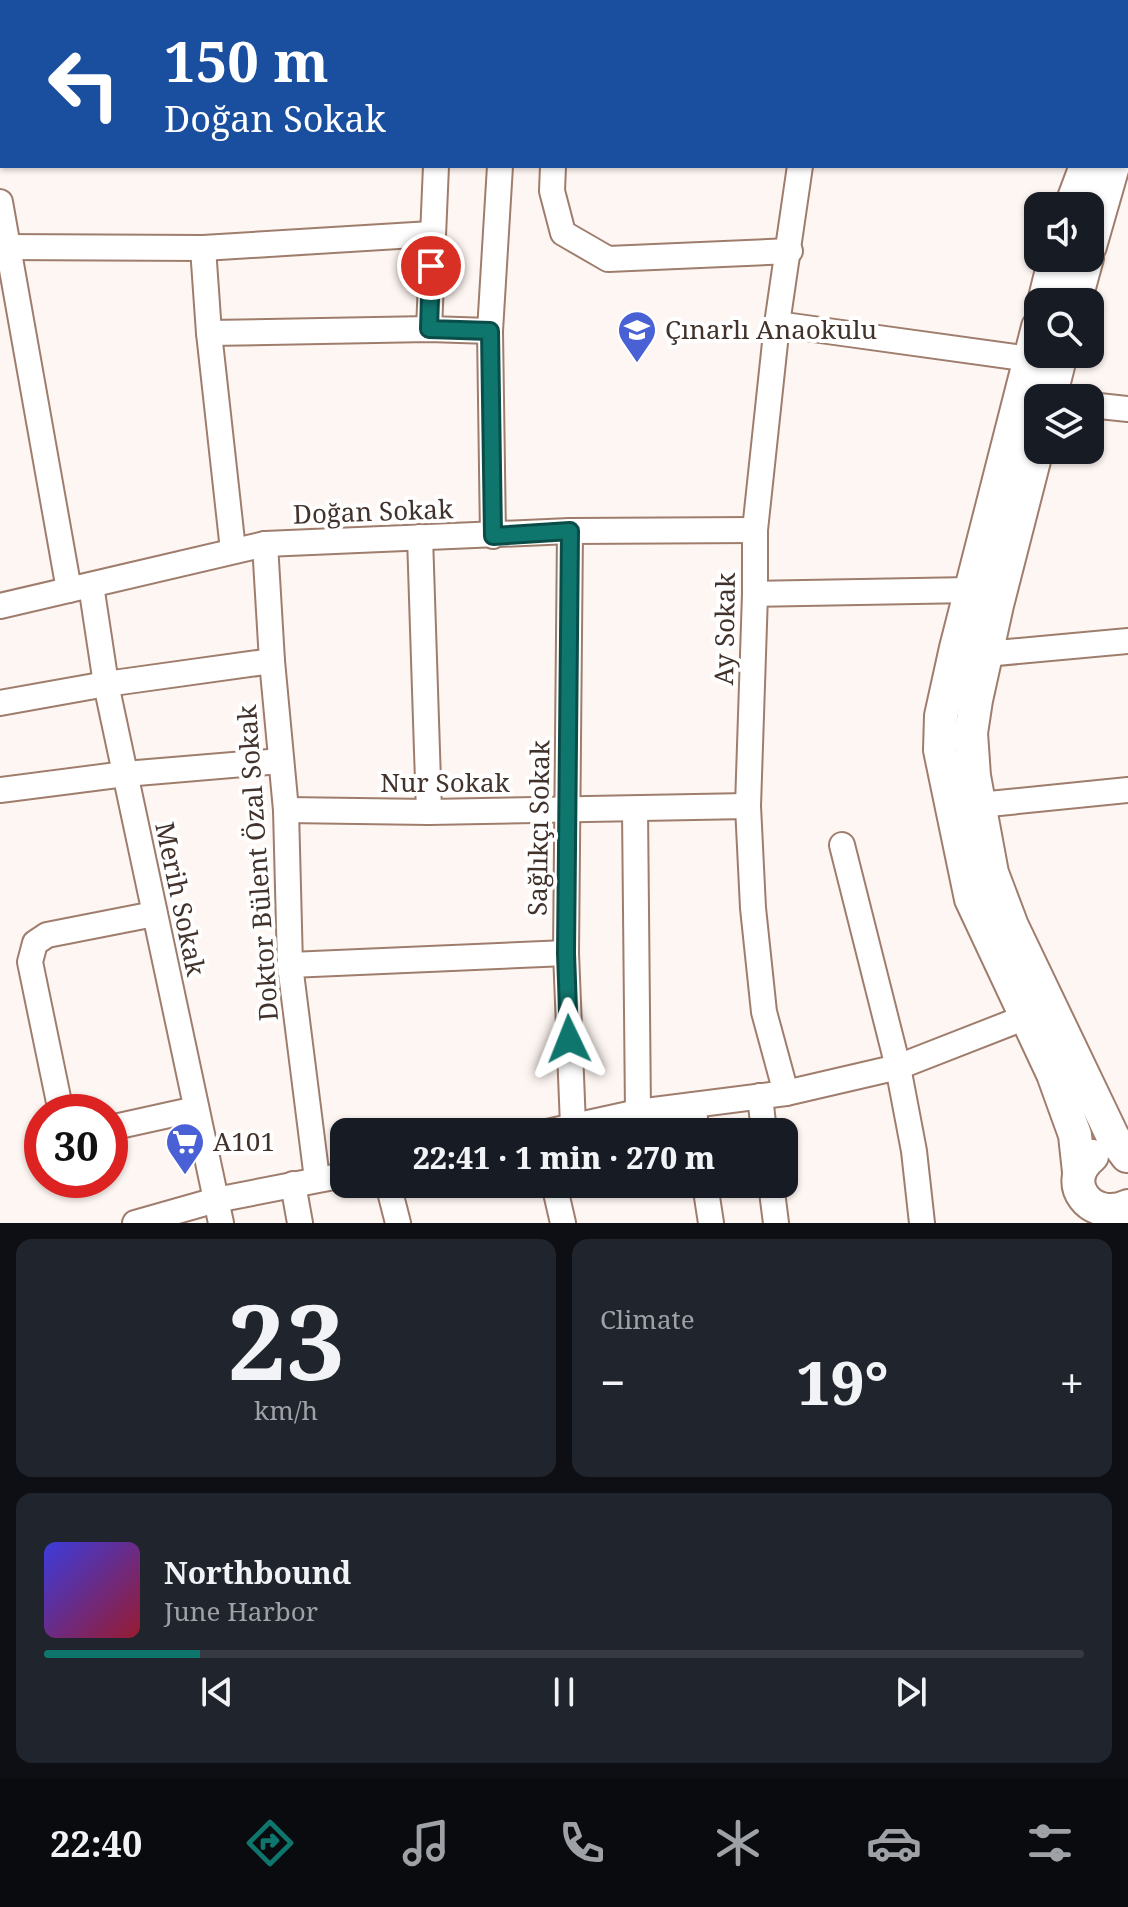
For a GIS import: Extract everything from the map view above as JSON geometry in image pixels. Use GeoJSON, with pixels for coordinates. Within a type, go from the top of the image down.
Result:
{"type":"FeatureCollection","features":[{"type":"Feature","properties":{"kind":"street"},"geometry":{"type":"LineString","coordinates":[[429,329],[436,168]]}},
{"type":"Feature","properties":{"kind":"street"},"geometry":{"type":"LineString","coordinates":[[493,536],[490,331],[500,168]]}},
{"type":"Feature","properties":{"kind":"street"},"geometry":{"type":"LineString","coordinates":[[553,168],[552,191],[563,233],[608,259],[790,251]]}},
{"type":"Feature","properties":{"kind":"street","name":"Ay Sokak"},"geometry":{"type":"LineString","coordinates":[[786,1093],[764,1012],[753,908],[748,806],[755,530],[777,324],[800,168]]}},
{"type":"Feature","properties":{"kind":"street"},"geometry":{"type":"LineString","coordinates":[[1085,192],[1109,168]]}},
{"type":"Feature","properties":{"kind":"street"},"geometry":{"type":"LineString","coordinates":[[1103,192],[1109,168]]}},
{"type":"Feature","properties":{"kind":"street","name":"Merih Sokak"},"geometry":{"type":"LineString","coordinates":[[0,202],[3,247],[80,588],[106,684],[219,1212]]}},
{"type":"Feature","properties":{"kind":"street"},"geometry":{"type":"LineString","coordinates":[[3,247],[203,248],[431,234]]}},
{"type":"Feature","properties":{"kind":"street"},"geometry":{"type":"LineString","coordinates":[[203,248],[209,333],[233,550]]}},
{"type":"Feature","properties":{"kind":"street"},"geometry":{"type":"LineString","coordinates":[[777,324],[1024,353]]}},
{"type":"Feature","properties":{"kind":"street"},"geometry":{"type":"LineString","coordinates":[[209,333],[429,329],[490,331]]}},
{"type":"Feature","properties":{"kind":"street"},"geometry":{"type":"LineString","coordinates":[[1042,368],[971,590],[941,716],[940,750],[971,899],[1053,1074],[1075,1135],[1080,1196],[1112,1215]]}},
{"type":"Feature","properties":{"kind":"street"},"geometry":{"type":"LineString","coordinates":[[1104,406],[1128,409]]}},
{"type":"Feature","properties":{"kind":"street"},"geometry":{"type":"LineString","coordinates":[[1033,464],[986,654],[971,733],[979,805],[992,873],[1012,926],[1113,1137],[1128,1157]]}},
{"type":"Feature","properties":{"kind":"street","name":"Doğan Sokak"},"geometry":{"type":"LineString","coordinates":[[0,606],[265,544],[570,531],[755,530]]}},
{"type":"Feature","properties":{"kind":"street","name":"Sağlıkçı Sokak"},"geometry":{"type":"LineString","coordinates":[[570,531],[566,953],[573,1118]]}},
{"type":"Feature","properties":{"kind":"street"},"geometry":{"type":"LineString","coordinates":[[420,537],[429,812]]}},
{"type":"Feature","properties":{"kind":"street","name":"Doktor Bülent Özal Sokak"},"geometry":{"type":"LineString","coordinates":[[265,544],[286,810],[290,965],[305,1181],[300,1223]]}},
{"type":"Feature","properties":{"kind":"street"},"geometry":{"type":"LineString","coordinates":[[755,594],[971,590]]}},
{"type":"Feature","properties":{"kind":"street"},"geometry":{"type":"LineString","coordinates":[[986,654],[1128,641]]}},
{"type":"Feature","properties":{"kind":"street"},"geometry":{"type":"LineString","coordinates":[[0,703],[106,684],[272,661]]}},
{"type":"Feature","properties":{"kind":"street"},"geometry":{"type":"LineString","coordinates":[[0,790],[125,774],[280,761]]}},
{"type":"Feature","properties":{"kind":"street"},"geometry":{"type":"LineString","coordinates":[[979,805],[1128,790]]}},
{"type":"Feature","properties":{"kind":"street","name":"Nur Sokak"},"geometry":{"type":"LineString","coordinates":[[286,810],[429,812],[748,806]]}},
{"type":"Feature","properties":{"kind":"street"},"geometry":{"type":"LineString","coordinates":[[635,809],[638,1112]]}},
{"type":"Feature","properties":{"kind":"street"},"geometry":{"type":"LineString","coordinates":[[842,845],[898,1067],[914,1151],[922,1223]]}},
{"type":"Feature","properties":{"kind":"street"},"geometry":{"type":"LineString","coordinates":[[57,1094],[30,962],[35,943],[47,935],[154,914]]}},
{"type":"Feature","properties":{"kind":"street"},"geometry":{"type":"LineString","coordinates":[[290,965],[566,953]]}},
{"type":"Feature","properties":{"kind":"street"},"geometry":{"type":"LineString","coordinates":[[608,1118],[786,1093],[898,1067],[1026,1017]]}},
{"type":"Feature","properties":{"kind":"street"},"geometry":{"type":"LineString","coordinates":[[760,1096],[762,1118]]}},
{"type":"Feature","properties":{"kind":"street"},"geometry":{"type":"LineString","coordinates":[[693,1105],[695,1118]]}},
{"type":"Feature","properties":{"kind":"street"},"geometry":{"type":"LineString","coordinates":[[128,1124],[196,1109]]}},
{"type":"Feature","properties":{"kind":"street"},"geometry":{"type":"LineString","coordinates":[[1079,1172],[1088,1158],[1097,1152],[1108,1150],[1128,1157]]}},
{"type":"Feature","properties":{"kind":"street"},"geometry":{"type":"LineString","coordinates":[[135,1223],[219,1212],[305,1181],[330,1177]]}},
{"type":"Feature","properties":{"kind":"street"},"geometry":{"type":"LineString","coordinates":[[392,1198],[398,1223]]}},
{"type":"Feature","properties":{"kind":"street"},"geometry":{"type":"LineString","coordinates":[[557,1198],[563,1223]]}},
{"type":"Feature","properties":{"kind":"street"},"geometry":{"type":"LineString","coordinates":[[707,1198],[711,1223]]}},
{"type":"Feature","properties":{"kind":"street"},"geometry":{"type":"LineString","coordinates":[[773,1198],[776,1223]]}},
{"type":"Feature","properties":{"kind":"place","name":"Çınarlı Anaokulu"},"geometry":{"type":"Point","coordinates":[637,364]}},
{"type":"Feature","properties":{"kind":"place","name":"A101"},"geometry":{"type":"Point","coordinates":[185,1176]}},
{"type":"Feature","properties":{"kind":"route"},"geometry":{"type":"LineString","coordinates":[[431,266],[429,329],[490,331],[493,536],[570,531],[566,953],[569,1039]]}}]}
